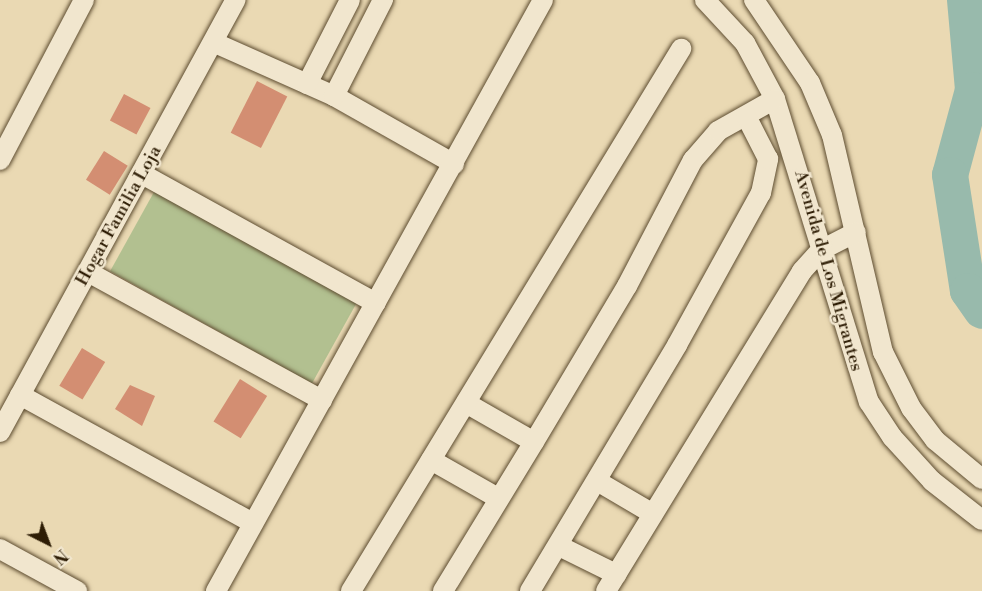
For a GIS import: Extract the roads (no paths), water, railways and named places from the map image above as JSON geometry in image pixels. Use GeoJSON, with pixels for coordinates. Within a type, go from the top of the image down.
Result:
{"type":"FeatureCollection","features":[{"type":"Feature","properties":{"kind":"street"},"geometry":{"type":"LineString","coordinates":[[0,160],[84,0]]}},
{"type":"Feature","properties":{"kind":"street","name":"Hogar Familia Loja"},"geometry":{"type":"LineString","coordinates":[[0,432],[215,43],[236,0]]}},
{"type":"Feature","properties":{"kind":"street"},"geometry":{"type":"LineString","coordinates":[[307,84],[350,0]]}},
{"type":"Feature","properties":{"kind":"street"},"geometry":{"type":"LineString","coordinates":[[334,96],[383,0]]}},
{"type":"Feature","properties":{"kind":"street"},"geometry":{"type":"LineString","coordinates":[[216,591],[543,0]]}},
{"type":"Feature","properties":{"kind":"street","name":"Avenida de Los Migrantes"},"geometry":{"type":"LineString","coordinates":[[705,0],[745,43],[775,99],[869,402],[892,437],[932,481],[982,520]]}},
{"type":"Feature","properties":{"kind":"street","name":"Avenida de Los Migrantes"},"geometry":{"type":"LineString","coordinates":[[754,0],[810,84],[832,135],[883,352],[911,408],[935,440],[982,479]]}},
{"type":"Feature","properties":{"kind":"street"},"geometry":{"type":"LineString","coordinates":[[215,43],[334,96],[454,164]]}},
{"type":"Feature","properties":{"kind":"street"},"geometry":{"type":"LineString","coordinates":[[351,591],[681,49]]}},
{"type":"Feature","properties":{"kind":"street"},"geometry":{"type":"LineString","coordinates":[[444,591],[627,286],[693,160],[718,131],[775,99]]}},
{"type":"Feature","properties":{"kind":"street"},"geometry":{"type":"LineString","coordinates":[[530,591],[559,546],[761,193],[768,159],[746,116]]}},
{"type":"Feature","properties":{"kind":"street"},"geometry":{"type":"LineString","coordinates":[[142,174],[376,303]]}},
{"type":"Feature","properties":{"kind":"street"},"geometry":{"type":"LineString","coordinates":[[559,546],[611,583],[802,271],[821,250],[856,232]]}},
{"type":"Feature","properties":{"kind":"street"},"geometry":{"type":"LineString","coordinates":[[88,272],[322,400]]}},
{"type":"Feature","properties":{"kind":"street"},"geometry":{"type":"LineString","coordinates":[[20,395],[253,523]]}},
{"type":"Feature","properties":{"kind":"street"},"geometry":{"type":"LineString","coordinates":[[466,403],[534,442]]}},
{"type":"Feature","properties":{"kind":"street"},"geometry":{"type":"LineString","coordinates":[[431,460],[498,498]]}},
{"type":"Feature","properties":{"kind":"street"},"geometry":{"type":"LineString","coordinates":[[597,480],[653,514]]}},
{"type":"Feature","properties":{"kind":"street"},"geometry":{"type":"LineString","coordinates":[[0,549],[77,591]]}},
{"type":"Feature","properties":{"kind":"waterway"},"geometry":{"type":"LineString","coordinates":[[965,0],[973,90],[950,175],[968,291],[982,311]]}}]}
